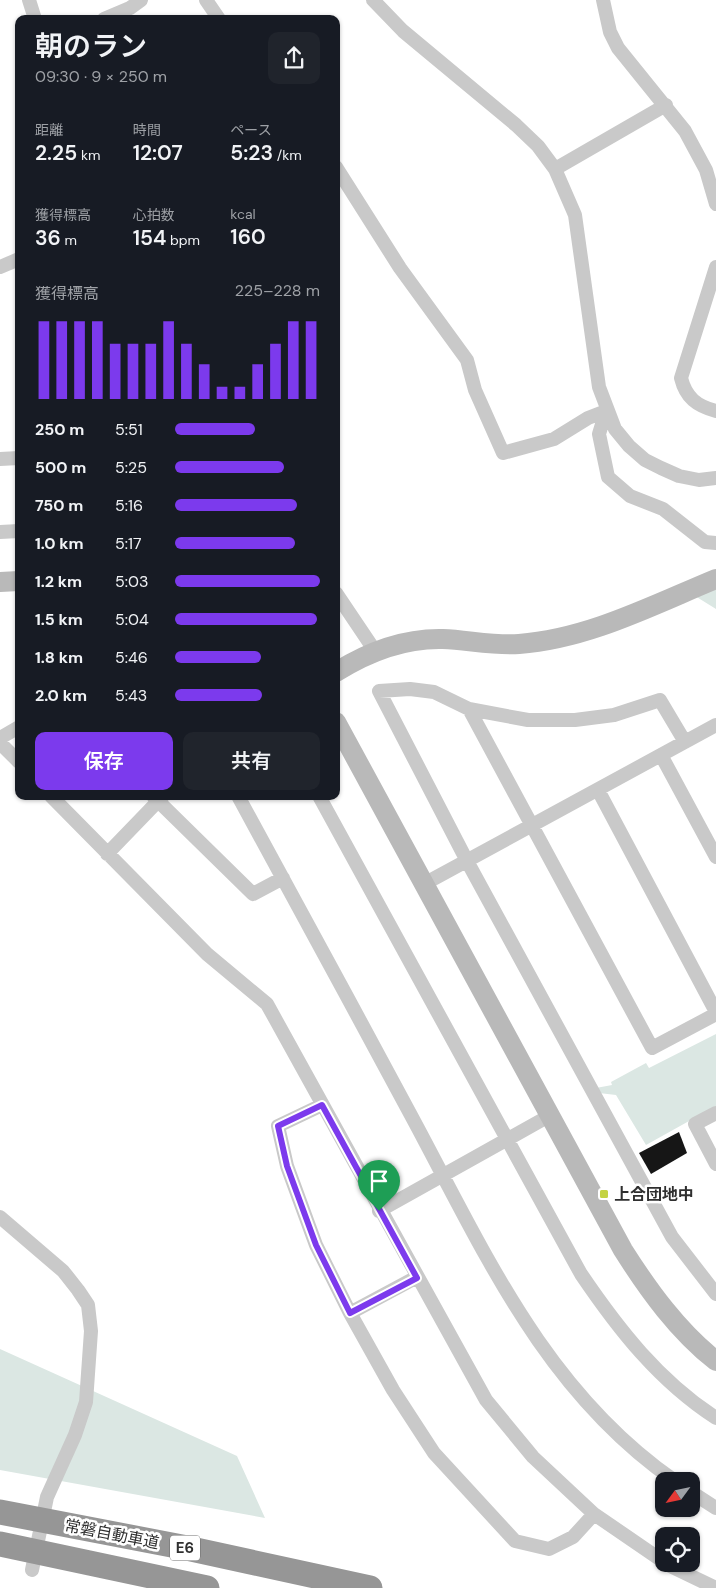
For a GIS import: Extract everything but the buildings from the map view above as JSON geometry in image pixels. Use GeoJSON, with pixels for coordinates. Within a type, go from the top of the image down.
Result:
{"type":"FeatureCollection","features":[{"type":"Feature","properties":{"kind":"highway","name":"常磐自動車道"},"geometry":{"type":"LineString","coordinates":[[0,1512],[192,1549],[370,1588]]}},
{"type":"Feature","properties":{"kind":"highway","name":"常磐自動車道"},"geometry":{"type":"LineString","coordinates":[[0,1544],[207,1588]]}},
{"type":"Feature","properties":{"kind":"street"},"geometry":{"type":"LineString","coordinates":[[29,0],[34,15]]}},
{"type":"Feature","properties":{"kind":"street"},"geometry":{"type":"LineString","coordinates":[[113,15],[130,8],[141,0]]}},
{"type":"Feature","properties":{"kind":"street"},"geometry":{"type":"LineString","coordinates":[[206,0],[216,15]]}},
{"type":"Feature","properties":{"kind":"street"},"geometry":{"type":"LineString","coordinates":[[373,0],[403,31],[516,125],[538,146],[555,169],[576,215],[599,387],[606,411],[615,429],[629,446],[645,460],[679,476],[699,480],[716,478]]}},
{"type":"Feature","properties":{"kind":"street"},"geometry":{"type":"LineString","coordinates":[[603,0],[610,32],[618,48],[666,105],[695,148],[706,170],[716,204]]}},
{"type":"Feature","properties":{"kind":"street"},"geometry":{"type":"LineString","coordinates":[[555,169],[666,105]]}},
{"type":"Feature","properties":{"kind":"street"},"geometry":{"type":"LineString","coordinates":[[340,173],[400,268],[467,360],[475,390],[503,453],[554,439],[588,418],[606,411]]}},
{"type":"Feature","properties":{"kind":"street"},"geometry":{"type":"LineString","coordinates":[[0,267],[15,261]]}},
{"type":"Feature","properties":{"kind":"street"},"geometry":{"type":"LineString","coordinates":[[716,267],[681,378],[688,396],[704,408],[716,411]]}},
{"type":"Feature","properties":{"kind":"street"},"geometry":{"type":"LineString","coordinates":[[606,411],[598,434],[608,477],[630,496],[663,510],[705,542],[716,543]]}},
{"type":"Feature","properties":{"kind":"street"},"geometry":{"type":"LineString","coordinates":[[0,459],[15,458]]}},
{"type":"Feature","properties":{"kind":"street"},"geometry":{"type":"LineString","coordinates":[[0,532],[15,531]]}},
{"type":"Feature","properties":{"kind":"street"},"geometry":{"type":"LineString","coordinates":[[340,670],[375,651],[418,640],[442,639],[518,644],[562,637],[607,624],[716,579]]}},
{"type":"Feature","properties":{"kind":"street"},"geometry":{"type":"LineString","coordinates":[[0,582],[15,581]]}},
{"type":"Feature","properties":{"kind":"street"},"geometry":{"type":"LineString","coordinates":[[340,599],[375,651]]}},
{"type":"Feature","properties":{"kind":"street"},"geometry":{"type":"LineString","coordinates":[[685,742],[660,700],[614,715],[575,720],[528,720],[469,709],[434,692],[410,689],[379,691],[467,861],[672,1237],[716,1294]]}},
{"type":"Feature","properties":{"kind":"street"},"geometry":{"type":"LineString","coordinates":[[469,709],[652,1048],[716,1013],[598,790]]}},
{"type":"Feature","properties":{"kind":"street"},"geometry":{"type":"LineString","coordinates":[[424,884],[716,725]]}},
{"type":"Feature","properties":{"kind":"street"},"geometry":{"type":"LineString","coordinates":[[0,738],[15,729]]}},
{"type":"Feature","properties":{"kind":"street"},"geometry":{"type":"LineString","coordinates":[[340,729],[623,1250],[640,1276],[688,1336],[716,1361]]}},
{"type":"Feature","properties":{"kind":"street"},"geometry":{"type":"LineString","coordinates":[[0,742],[15,758]]}},
{"type":"Feature","properties":{"kind":"street"},"geometry":{"type":"LineString","coordinates":[[661,755],[716,857]]}},
{"type":"Feature","properties":{"kind":"street"},"geometry":{"type":"LineString","coordinates":[[55,800],[207,954],[266,1004],[379,1211],[486,1400],[533,1457],[594,1514],[655,1556]]}},
{"type":"Feature","properties":{"kind":"street"},"geometry":{"type":"LineString","coordinates":[[107,854],[156,800]]}},
{"type":"Feature","properties":{"kind":"street"},"geometry":{"type":"LineString","coordinates":[[160,800],[253,894],[282,878]]}},
{"type":"Feature","properties":{"kind":"street"},"geometry":{"type":"LineString","coordinates":[[240,800],[489,1260],[536,1340],[578,1395],[622,1439],[662,1472]]}},
{"type":"Feature","properties":{"kind":"street"},"geometry":{"type":"LineString","coordinates":[[321,800],[581,1274],[614,1323],[643,1357],[680,1393],[716,1418]]}},
{"type":"Feature","properties":{"kind":"street"},"geometry":{"type":"LineString","coordinates":[[322,1105],[278,1126],[287,1166],[316,1245],[350,1313],[393,1390],[434,1453],[515,1541],[549,1549],[573,1537],[594,1514]]}},
{"type":"Feature","properties":{"kind":"street"},"geometry":{"type":"LineString","coordinates":[[716,1112],[695,1124],[716,1164]]}},
{"type":"Feature","properties":{"kind":"street"},"geometry":{"type":"LineString","coordinates":[[379,1211],[549,1116]]}},
{"type":"Feature","properties":{"kind":"street"},"geometry":{"type":"LineString","coordinates":[[0,1217],[63,1271],[88,1305],[89,1314],[90,1331],[86,1402],[75,1435],[46,1497],[32,1570]]}},
{"type":"Feature","properties":{"kind":"street"},"geometry":{"type":"LineString","coordinates":[[350,1313],[417,1278]]}},
{"type":"Feature","properties":{"kind":"street"},"geometry":{"type":"LineString","coordinates":[[700,1498],[716,1508]]}},
{"type":"Feature","properties":{"kind":"street"},"geometry":{"type":"LineString","coordinates":[[683,1572],[716,1588]]}},
{"type":"Feature","properties":{"kind":"shaded area"},"geometry":{"type":"Polygon","coordinates":[[[716,585],[716,609],[687,591],[716,585]]]}},
{"type":"Feature","properties":{"kind":"shaded area"},"geometry":{"type":"Polygon","coordinates":[[[716,1034],[716,1106],[646,1145],[616,1095],[599,1093],[596,1088],[612,1085],[611,1082],[646,1063],[649,1068],[716,1034]]]}},
{"type":"Feature","properties":{"kind":"shaded area"},"geometry":{"type":"Polygon","coordinates":[[[0,1349],[237,1456],[265,1518],[0,1470],[0,1349]]]}},
{"type":"Feature","properties":{"kind":"place","name":"上合団地中"},"geometry":{"type":"Point","coordinates":[604,1194]}},
{"type":"Feature","properties":{"kind":"route"},"geometry":{"type":"LineString","coordinates":[[322,1105],[379,1211],[417,1278],[350,1313],[316,1245],[287,1166],[278,1126],[322,1105]]}}]}
